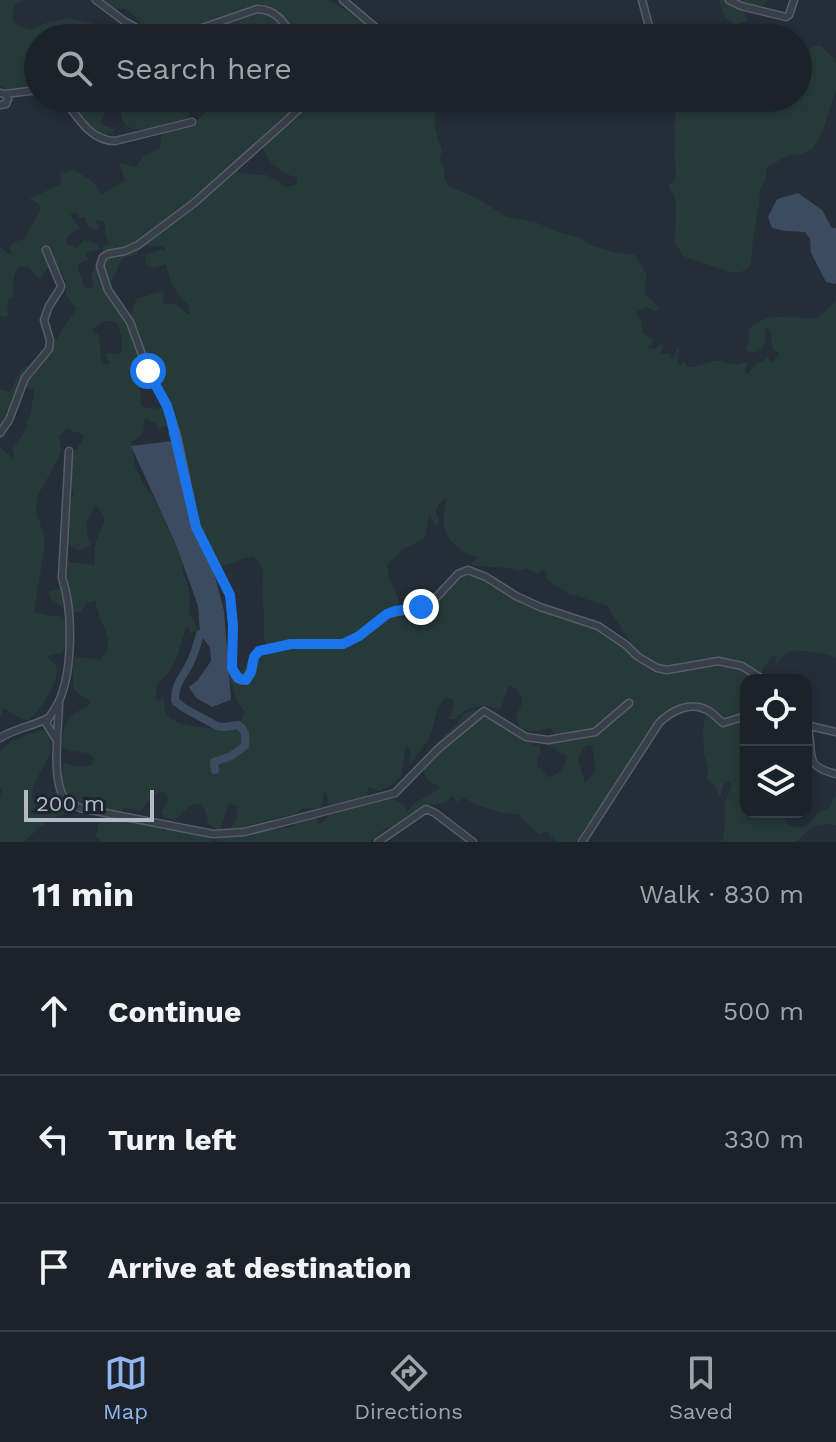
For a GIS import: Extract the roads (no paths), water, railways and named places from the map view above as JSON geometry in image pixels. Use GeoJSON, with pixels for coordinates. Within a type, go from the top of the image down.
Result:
{"type":"FeatureCollection","features":[{"type":"Feature","properties":{"kind":"street"},"geometry":{"type":"LineString","coordinates":[[96,0],[129,24]]}},
{"type":"Feature","properties":{"kind":"street"},"geometry":{"type":"LineString","coordinates":[[343,0],[371,24]]}},
{"type":"Feature","properties":{"kind":"street"},"geometry":{"type":"LineString","coordinates":[[642,0],[648,24]]}},
{"type":"Feature","properties":{"kind":"street"},"geometry":{"type":"LineString","coordinates":[[729,0],[786,17],[794,0]]}},
{"type":"Feature","properties":{"kind":"street"},"geometry":{"type":"LineString","coordinates":[[214,24],[264,9],[286,24]]}},
{"type":"Feature","properties":{"kind":"street"},"geometry":{"type":"LineString","coordinates":[[0,112],[3,98],[24,93]]}},
{"type":"Feature","properties":{"kind":"street"},"geometry":{"type":"LineString","coordinates":[[75,112],[92,133],[107,141],[192,122]]}},
{"type":"Feature","properties":{"kind":"street"},"geometry":{"type":"LineString","coordinates":[[296,112],[194,203],[138,245],[103,257],[100,266],[108,290],[130,322],[148,371],[167,406],[177,436],[196,527],[230,595],[234,675],[246,680],[259,651],[291,644],[333,645],[351,641],[387,614],[431,603],[458,574],[468,570],[540,607],[598,626],[657,668],[667,670],[718,661],[742,666],[755,674]]}},
{"type":"Feature","properties":{"kind":"street"},"geometry":{"type":"LineString","coordinates":[[0,433],[9,420],[25,378],[49,349],[50,340],[44,320],[61,286],[46,250]]}},
{"type":"Feature","properties":{"kind":"street"},"geometry":{"type":"LineString","coordinates":[[69,451],[62,578],[70,617],[68,660],[59,701],[56,739],[60,789],[73,805],[213,834],[244,832],[395,793],[438,749],[484,711],[526,737],[548,740],[595,732],[629,703]]}},
{"type":"Feature","properties":{"kind":"street"},"geometry":{"type":"LineString","coordinates":[[56,739],[46,723],[59,701]]}},
{"type":"Feature","properties":{"kind":"street"},"geometry":{"type":"LineString","coordinates":[[582,842],[659,723],[670,713],[695,706],[708,710],[723,723],[740,718]]}},
{"type":"Feature","properties":{"kind":"street"},"geometry":{"type":"LineString","coordinates":[[0,738],[49,717],[59,719]]}},
{"type":"Feature","properties":{"kind":"street"},"geometry":{"type":"LineString","coordinates":[[36,725],[58,729]]}},
{"type":"Feature","properties":{"kind":"street"},"geometry":{"type":"LineString","coordinates":[[812,726],[836,732]]}},
{"type":"Feature","properties":{"kind":"street"},"geometry":{"type":"LineString","coordinates":[[811,746],[811,761],[816,767],[836,774]]}},
{"type":"Feature","properties":{"kind":"street"},"geometry":{"type":"LineString","coordinates":[[378,842],[426,809],[473,842]]}},
{"type":"Feature","properties":{"kind":"water"},"geometry":{"type":"Polygon","coordinates":[[[798,193],[822,210],[832,228],[836,228],[836,284],[826,282],[811,253],[810,239],[805,232],[772,228],[768,217],[777,199],[798,193]]]}},
{"type":"Feature","properties":{"kind":"water"},"geometry":{"type":"Polygon","coordinates":[[[172,441],[194,531],[213,568],[224,611],[231,700],[212,707],[196,698],[189,687],[211,661],[210,648],[200,634],[198,606],[177,547],[131,446],[172,441]]]}},
{"type":"Feature","properties":{"kind":"waterway"},"geometry":{"type":"LineString","coordinates":[[200,634],[177,686],[175,701],[217,726],[238,725],[245,737],[245,746],[231,756],[214,762],[215,770]]}}]}
